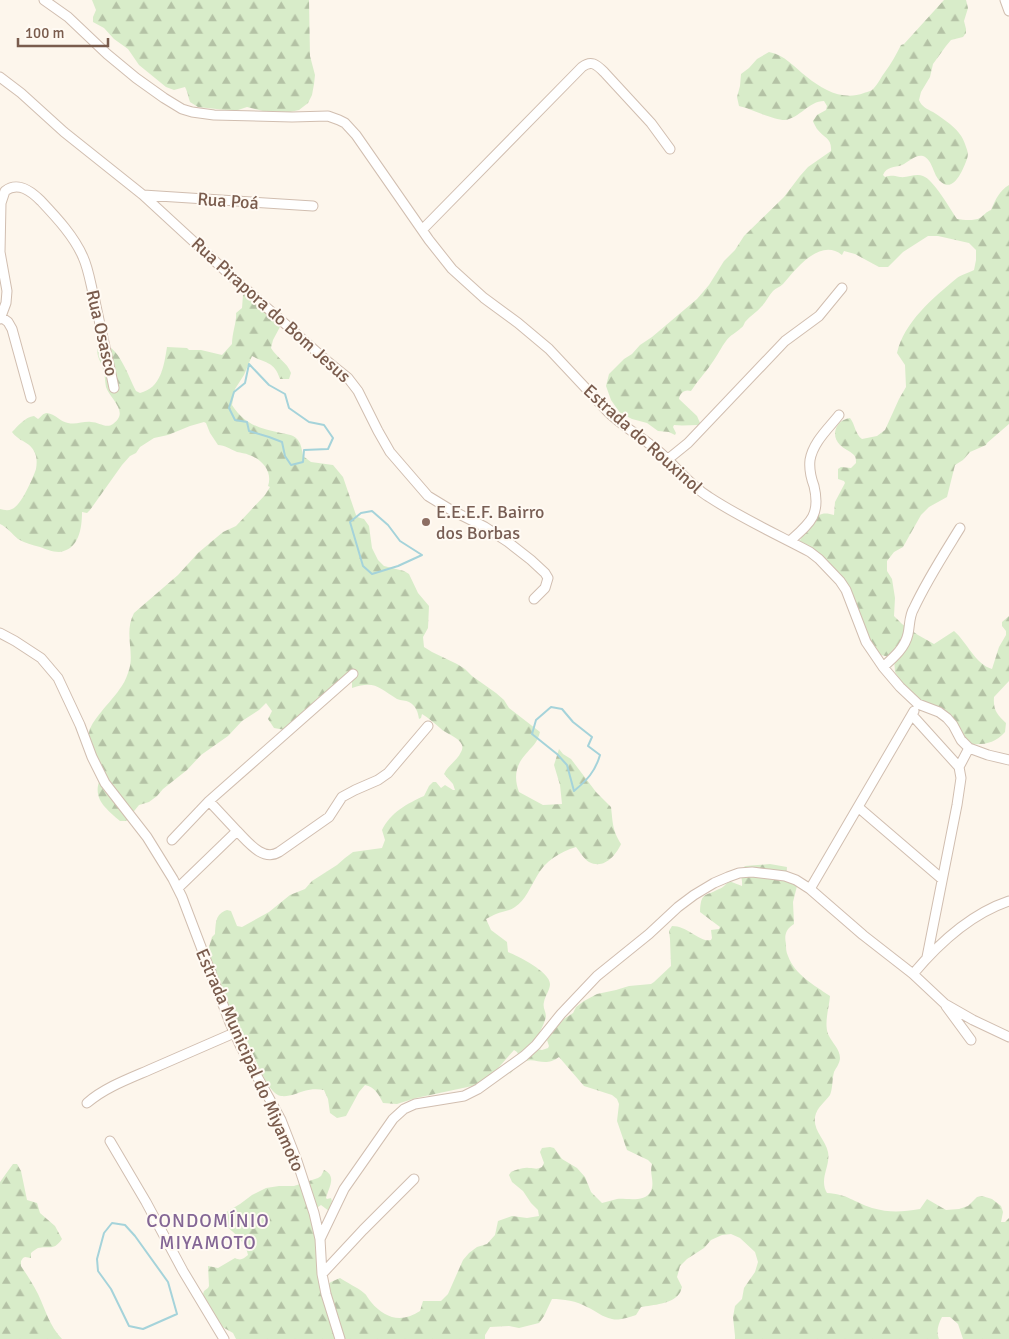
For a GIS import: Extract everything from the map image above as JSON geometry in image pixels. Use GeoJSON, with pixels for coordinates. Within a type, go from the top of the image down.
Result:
{"type":"FeatureCollection","features":[{"type":"Feature","properties":{"kind":"street","name":"Estrada do Rouxinol"},"geometry":{"type":"LineString","coordinates":[[44,0],[68,17],[136,78],[182,109],[214,115],[328,116],[345,123],[356,135],[422,230],[452,268],[470,286],[549,349],[619,423],[649,444],[700,491],[819,559],[846,590],[866,642],[883,667],[918,704],[939,712],[947,718],[961,740],[969,748]]}},
{"type":"Feature","properties":{"kind":"street"},"geometry":{"type":"LineString","coordinates":[[1005,0],[1009,11]]}},
{"type":"Feature","properties":{"kind":"street"},"geometry":{"type":"LineString","coordinates":[[422,230],[587,63],[598,66],[604,72],[651,123],[670,149]]}},
{"type":"Feature","properties":{"kind":"street","name":"Rua Pirapora do Bom Jesus"},"geometry":{"type":"LineString","coordinates":[[0,77],[21,93],[64,132],[143,195],[231,276],[348,378],[358,391],[390,452],[428,496],[485,527],[508,542],[545,573],[548,578],[545,588],[534,599]]}},
{"type":"Feature","properties":{"kind":"street","name":"Rua Osasco"},"geometry":{"type":"LineString","coordinates":[[0,318],[6,303],[7,291],[0,252],[1,203],[5,192],[9,188],[14,187],[26,189],[43,203],[65,229],[83,257],[114,388]]}},
{"type":"Feature","properties":{"kind":"street","name":"Rua Poá"},"geometry":{"type":"LineString","coordinates":[[143,195],[313,206]]}},
{"type":"Feature","properties":{"kind":"street"},"geometry":{"type":"LineString","coordinates":[[667,460],[688,443],[785,340],[819,316],[842,288]]}},
{"type":"Feature","properties":{"kind":"street"},"geometry":{"type":"LineString","coordinates":[[0,318],[8,322],[12,329],[31,398]]}},
{"type":"Feature","properties":{"kind":"street"},"geometry":{"type":"LineString","coordinates":[[790,541],[802,530],[817,508],[817,500],[811,477],[810,458],[814,447],[839,415]]}},
{"type":"Feature","properties":{"kind":"street"},"geometry":{"type":"LineString","coordinates":[[883,667],[897,655],[904,644],[908,636],[912,610],[960,528]]}},
{"type":"Feature","properties":{"kind":"street","name":"Estrada Municipal do Miyamoto"},"geometry":{"type":"LineString","coordinates":[[0,633],[41,658],[58,678],[105,784],[147,837],[178,888],[234,1033],[280,1120],[297,1161],[314,1214],[320,1239],[322,1274],[328,1302],[340,1339]]}},
{"type":"Feature","properties":{"kind":"street"},"geometry":{"type":"LineString","coordinates":[[172,840],[209,801],[353,674]]}},
{"type":"Feature","properties":{"kind":"street"},"geometry":{"type":"LineString","coordinates":[[810,889],[918,704]]}},
{"type":"Feature","properties":{"kind":"street"},"geometry":{"type":"LineString","coordinates":[[912,715],[960,767]]}},
{"type":"Feature","properties":{"kind":"street"},"geometry":{"type":"LineString","coordinates":[[209,801],[260,852],[265,855],[275,855],[330,817],[342,797],[378,780],[388,773],[428,726]]}},
{"type":"Feature","properties":{"kind":"street"},"geometry":{"type":"LineString","coordinates":[[927,957],[960,788],[960,767],[969,748],[1009,760]]}},
{"type":"Feature","properties":{"kind":"street"},"geometry":{"type":"LineString","coordinates":[[858,807],[942,879]]}},
{"type":"Feature","properties":{"kind":"street"},"geometry":{"type":"LineString","coordinates":[[178,888],[237,831]]}},
{"type":"Feature","properties":{"kind":"street"},"geometry":{"type":"LineString","coordinates":[[320,1239],[344,1189],[393,1119],[404,1109],[423,1102],[464,1096],[478,1089],[511,1066],[536,1045],[561,1014],[597,976],[678,907],[694,895],[739,873],[752,872],[785,876],[796,880],[810,889],[863,935],[913,974],[945,1004],[971,1040]]}},
{"type":"Feature","properties":{"kind":"street"},"geometry":{"type":"LineString","coordinates":[[913,974],[927,957],[970,920],[1009,901]]}},
{"type":"Feature","properties":{"kind":"street"},"geometry":{"type":"LineString","coordinates":[[945,1004],[1009,1037]]}},
{"type":"Feature","properties":{"kind":"street"},"geometry":{"type":"LineString","coordinates":[[88,1103],[104,1091],[234,1033]]}},
{"type":"Feature","properties":{"kind":"street"},"geometry":{"type":"LineString","coordinates":[[110,1141],[146,1202],[183,1271],[224,1339]]}},
{"type":"Feature","properties":{"kind":"street"},"geometry":{"type":"LineString","coordinates":[[322,1274],[414,1180]]}},
{"type":"Feature","properties":{"kind":"green space"},"geometry":{"type":"Polygon","coordinates":[[[92,0],[309,0],[310,56],[315,75],[312,95],[308,103],[299,110],[290,112],[263,111],[247,107],[235,111],[198,107],[190,102],[185,87],[174,90],[166,87],[139,65],[128,49],[114,39],[104,28],[93,22],[96,10],[92,0]]]}},
{"type":"Feature","properties":{"kind":"green space"},"geometry":{"type":"Polygon","coordinates":[[[944,0],[966,0],[968,8],[964,21],[966,33],[963,37],[951,40],[933,64],[930,77],[921,92],[919,100],[923,106],[947,122],[960,134],[967,150],[967,159],[958,178],[950,185],[940,181],[929,161],[923,156],[918,156],[902,165],[889,169],[883,175],[885,177],[903,177],[918,175],[927,178],[937,189],[957,219],[963,220],[978,219],[991,210],[1000,193],[1009,185],[1009,424],[986,445],[970,452],[955,465],[947,497],[929,507],[921,515],[903,547],[894,552],[887,561],[887,571],[892,579],[895,598],[894,616],[902,624],[934,644],[954,631],[976,658],[992,669],[999,647],[1006,635],[1002,622],[1009,616],[1009,681],[994,697],[996,711],[1006,723],[1005,732],[993,741],[980,744],[970,744],[933,708],[916,697],[903,685],[895,672],[894,658],[881,655],[875,651],[848,594],[799,542],[815,518],[824,514],[834,515],[835,502],[845,483],[838,479],[838,469],[841,467],[851,468],[856,463],[854,455],[837,441],[835,437],[836,428],[845,419],[850,418],[862,439],[877,436],[885,430],[906,387],[905,365],[897,353],[901,342],[913,321],[929,302],[958,277],[974,270],[976,250],[969,243],[938,236],[928,236],[903,252],[888,267],[879,267],[855,254],[844,251],[842,255],[834,251],[825,250],[809,258],[783,284],[773,291],[758,310],[728,339],[691,391],[681,393],[679,399],[697,416],[700,423],[698,425],[674,425],[675,435],[669,432],[658,431],[647,423],[620,413],[611,400],[606,386],[609,374],[640,345],[697,299],[744,236],[784,197],[808,167],[831,151],[829,141],[817,129],[813,121],[817,115],[826,110],[827,106],[824,101],[814,104],[790,119],[780,120],[739,106],[737,97],[741,74],[757,59],[769,52],[785,59],[813,82],[834,93],[848,96],[868,92],[877,85],[901,45],[944,0]]]}},
{"type":"Feature","properties":{"kind":"green space"},"geometry":{"type":"Polygon","coordinates":[[[250,291],[282,323],[271,348],[291,373],[289,379],[280,379],[272,366],[252,356],[244,375],[235,389],[232,405],[242,417],[253,425],[295,437],[300,444],[303,456],[311,462],[333,465],[343,477],[357,517],[364,519],[369,526],[372,548],[378,560],[384,566],[409,574],[418,593],[429,606],[428,628],[423,637],[424,647],[465,669],[504,700],[509,708],[540,732],[536,742],[517,768],[516,782],[519,792],[543,805],[562,804],[560,785],[554,765],[559,749],[571,759],[596,792],[611,807],[614,830],[621,844],[613,857],[604,863],[594,864],[589,862],[576,847],[564,852],[544,866],[519,904],[486,919],[491,930],[507,942],[508,952],[533,965],[549,979],[550,986],[544,1004],[546,1018],[538,1037],[537,1049],[548,1048],[547,1040],[550,1035],[584,1001],[597,994],[654,982],[671,966],[669,931],[672,926],[703,939],[711,940],[711,930],[719,929],[720,927],[700,912],[702,898],[722,888],[729,881],[742,886],[741,873],[745,866],[770,864],[787,867],[786,873],[797,886],[793,902],[794,924],[787,930],[785,941],[787,953],[791,963],[800,974],[830,996],[827,1029],[840,1055],[834,1072],[830,1095],[819,1107],[815,1117],[817,1131],[828,1152],[824,1182],[826,1191],[827,1193],[845,1197],[878,1210],[902,1211],[920,1209],[927,1199],[946,1210],[959,1209],[968,1206],[977,1197],[982,1196],[992,1199],[1001,1206],[1003,1212],[1001,1222],[1005,1222],[1009,1218],[1009,1339],[963,1339],[958,1324],[950,1317],[942,1317],[938,1328],[939,1339],[735,1339],[733,1317],[735,1306],[742,1299],[744,1288],[755,1272],[758,1262],[755,1252],[740,1238],[731,1234],[722,1235],[711,1240],[704,1248],[680,1266],[677,1277],[682,1287],[680,1293],[672,1300],[662,1304],[641,1307],[636,1315],[615,1319],[605,1317],[579,1303],[552,1299],[539,1323],[519,1328],[509,1326],[490,1327],[485,1335],[485,1339],[236,1339],[233,1333],[219,1325],[204,1310],[203,1294],[209,1286],[208,1266],[218,1268],[235,1258],[242,1259],[248,1255],[241,1241],[221,1222],[223,1214],[266,1188],[294,1186],[318,1178],[324,1170],[328,1172],[331,1179],[326,1198],[331,1198],[332,1201],[329,1211],[321,1205],[318,1207],[315,1236],[327,1285],[340,1278],[365,1294],[376,1308],[382,1312],[400,1318],[420,1311],[423,1301],[441,1301],[448,1294],[463,1260],[477,1247],[487,1244],[495,1235],[498,1221],[512,1216],[527,1218],[539,1216],[538,1210],[523,1191],[512,1182],[509,1175],[511,1172],[522,1168],[537,1169],[542,1167],[544,1163],[540,1152],[542,1148],[554,1148],[562,1159],[577,1168],[585,1177],[591,1192],[602,1203],[617,1199],[640,1199],[648,1195],[652,1184],[652,1164],[648,1160],[627,1150],[617,1121],[619,1104],[617,1099],[612,1095],[584,1086],[559,1057],[546,1062],[529,1060],[517,1066],[510,1074],[518,1054],[514,1050],[493,1074],[477,1085],[397,1104],[383,1103],[374,1089],[365,1085],[346,1116],[337,1118],[330,1113],[328,1099],[324,1090],[316,1089],[281,1096],[270,1088],[245,1037],[221,998],[218,979],[215,977],[215,968],[208,963],[203,953],[209,947],[215,934],[217,919],[220,914],[227,910],[231,911],[237,926],[242,927],[269,912],[290,895],[305,889],[312,881],[353,852],[382,848],[385,840],[382,830],[385,824],[400,809],[424,796],[433,782],[436,782],[441,788],[445,785],[455,790],[453,784],[444,774],[459,755],[462,745],[458,740],[422,714],[419,719],[416,709],[408,701],[397,699],[372,685],[352,688],[352,675],[319,697],[303,715],[285,730],[274,728],[268,719],[272,711],[266,703],[242,721],[228,736],[201,755],[157,796],[149,802],[139,805],[126,821],[120,821],[106,809],[100,799],[98,794],[99,782],[104,782],[102,766],[89,739],[89,734],[93,724],[116,695],[127,675],[131,658],[129,636],[134,613],[178,575],[198,553],[223,532],[236,526],[270,487],[268,486],[268,471],[254,457],[218,445],[204,422],[154,438],[130,456],[90,510],[87,513],[82,512],[80,531],[75,543],[66,550],[54,552],[18,539],[0,524],[0,509],[10,510],[19,503],[29,485],[37,461],[33,449],[12,432],[28,418],[34,416],[38,419],[47,413],[74,424],[91,422],[108,426],[113,424],[120,415],[106,387],[104,372],[97,351],[100,343],[113,349],[118,355],[136,391],[140,393],[153,386],[157,381],[163,369],[167,347],[201,350],[222,355],[232,344],[236,313],[242,308],[243,295],[250,291]]]}},
{"type":"Feature","properties":{"kind":"green space"},"geometry":{"type":"Polygon","coordinates":[[[13,1164],[17,1164],[21,1171],[27,1200],[37,1203],[40,1213],[55,1226],[62,1239],[53,1247],[35,1249],[31,1253],[31,1258],[23,1258],[21,1266],[36,1290],[51,1323],[62,1339],[0,1339],[0,1182],[13,1164]]]}},
{"type":"Feature","properties":{"kind":"waterway"},"geometry":{"type":"LineString","coordinates":[[249,364],[269,385],[285,394],[289,408],[309,422],[324,425],[333,438],[328,449],[304,450],[303,462],[291,465],[285,456],[282,442],[249,431],[247,422],[235,420],[229,408],[234,392],[245,383],[249,364]]}},
{"type":"Feature","properties":{"kind":"waterway"},"geometry":{"type":"LineString","coordinates":[[372,511],[388,525],[400,541],[422,555],[398,566],[372,574],[363,566],[350,522],[361,513],[372,511]]}},
{"type":"Feature","properties":{"kind":"waterway"},"geometry":{"type":"LineString","coordinates":[[551,707],[562,709],[573,722],[592,737],[588,746],[600,755],[590,775],[574,791],[567,765],[557,754],[532,734],[536,720],[551,707]]}},
{"type":"Feature","properties":{"kind":"waterway"},"geometry":{"type":"LineString","coordinates":[[112,1223],[125,1225],[168,1282],[177,1314],[143,1329],[129,1326],[111,1289],[98,1271],[97,1259],[104,1233],[112,1223]]}},
{"type":"Feature","properties":{"kind":"place","name":"E.E.E.F. Bairro dos Borbas"},"geometry":{"type":"Point","coordinates":[426,522]}},
{"type":"Feature","properties":{"kind":"district","name":"CONDOMÍNIO MIYAMOTO"},"geometry":{"type":"Point","coordinates":[208,1232]}}]}
